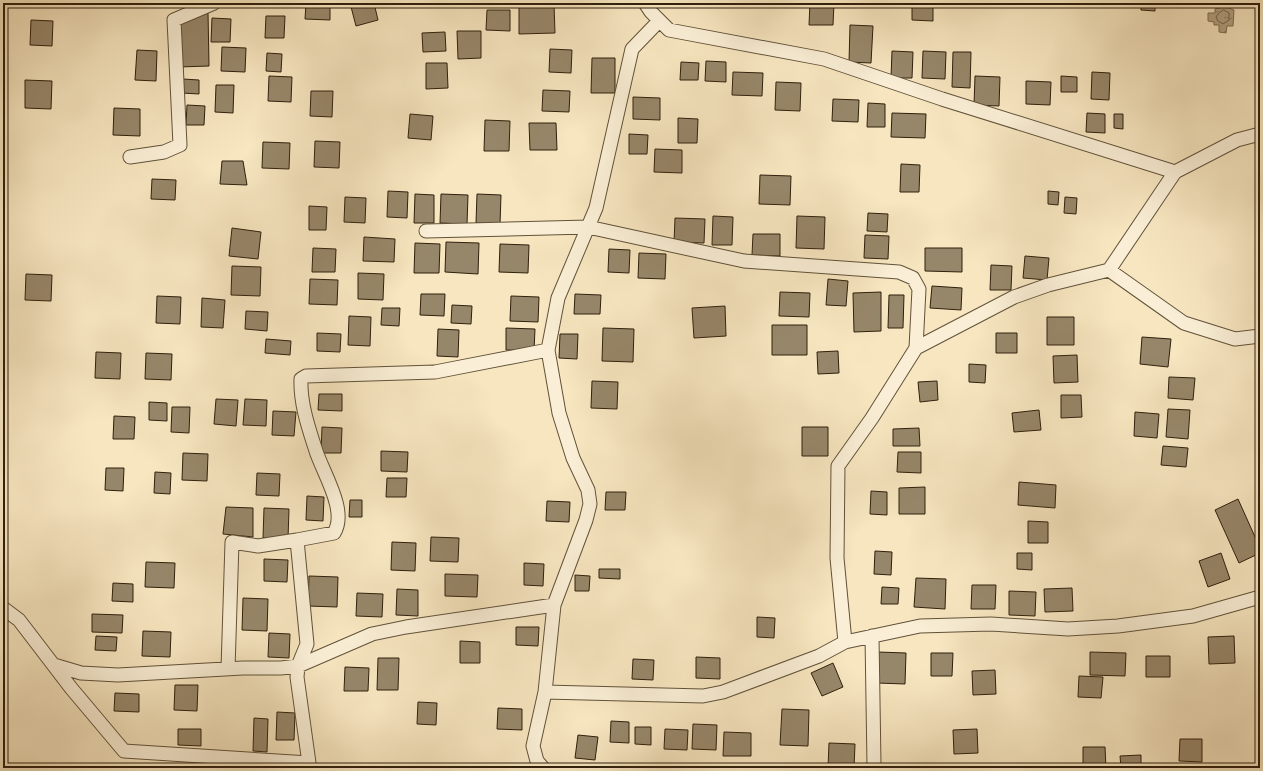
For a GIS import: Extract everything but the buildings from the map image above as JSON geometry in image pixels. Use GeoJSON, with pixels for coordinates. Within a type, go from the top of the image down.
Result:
{"type":"FeatureCollection","features":[{"type":"Feature","properties":{"kind":"street"},"geometry":{"type":"LineString","coordinates":[[130,157],[164,152],[180,145],[174,20],[214,3]]}},
{"type":"Feature","properties":{"kind":"street"},"geometry":{"type":"LineString","coordinates":[[645,3],[650,12],[669,30],[824,59],[942,99],[1175,172]]}},
{"type":"Feature","properties":{"kind":"street"},"geometry":{"type":"LineString","coordinates":[[543,768],[537,761],[534,746],[545,692],[554,605],[586,520],[590,504],[588,490],[573,458],[559,413],[548,350],[558,298],[596,208],[632,49],[659,21]]}},
{"type":"Feature","properties":{"kind":"street"},"geometry":{"type":"LineString","coordinates":[[916,348],[1014,297],[1048,285],[1109,270],[1175,172],[1237,140],[1260,134]]}},
{"type":"Feature","properties":{"kind":"street"},"geometry":{"type":"LineString","coordinates":[[426,232],[588,226],[744,261],[899,272],[913,278],[919,288],[916,348],[872,418],[838,466],[837,558],[845,642]]}},
{"type":"Feature","properties":{"kind":"street"},"geometry":{"type":"LineString","coordinates":[[1109,270],[1184,323],[1235,339],[1260,336]]}},
{"type":"Feature","properties":{"kind":"street"},"geometry":{"type":"LineString","coordinates":[[228,669],[232,542],[258,546],[334,533],[338,526],[336,506],[329,483],[316,453],[304,411],[301,379],[306,376],[435,372],[548,350]]}},
{"type":"Feature","properties":{"kind":"street"},"geometry":{"type":"LineString","coordinates":[[3,608],[19,620],[124,751],[310,763],[297,677],[298,666],[307,644],[297,540]]}},
{"type":"Feature","properties":{"kind":"street"},"geometry":{"type":"LineString","coordinates":[[545,692],[704,696],[724,692],[819,656],[845,642],[920,626],[992,624],[1068,629],[1118,626],[1193,616],[1260,598]]}},
{"type":"Feature","properties":{"kind":"street"},"geometry":{"type":"LineString","coordinates":[[54,665],[81,673],[98,675],[281,668],[298,666],[372,634],[406,626],[554,605]]}},
{"type":"Feature","properties":{"kind":"street"},"geometry":{"type":"LineString","coordinates":[[872,636],[874,765],[876,768]]}},
{"type":"Feature","properties":{"kind":"water"},"geometry":{"type":"Polygon","coordinates":[[[1220,3],[1229,3],[1229,8],[1234,10],[1233,26],[1227,26],[1226,33],[1219,32],[1219,25],[1214,25],[1214,22],[1208,21],[1208,13],[1215,13],[1215,9],[1220,8],[1220,3]]]}}]}
